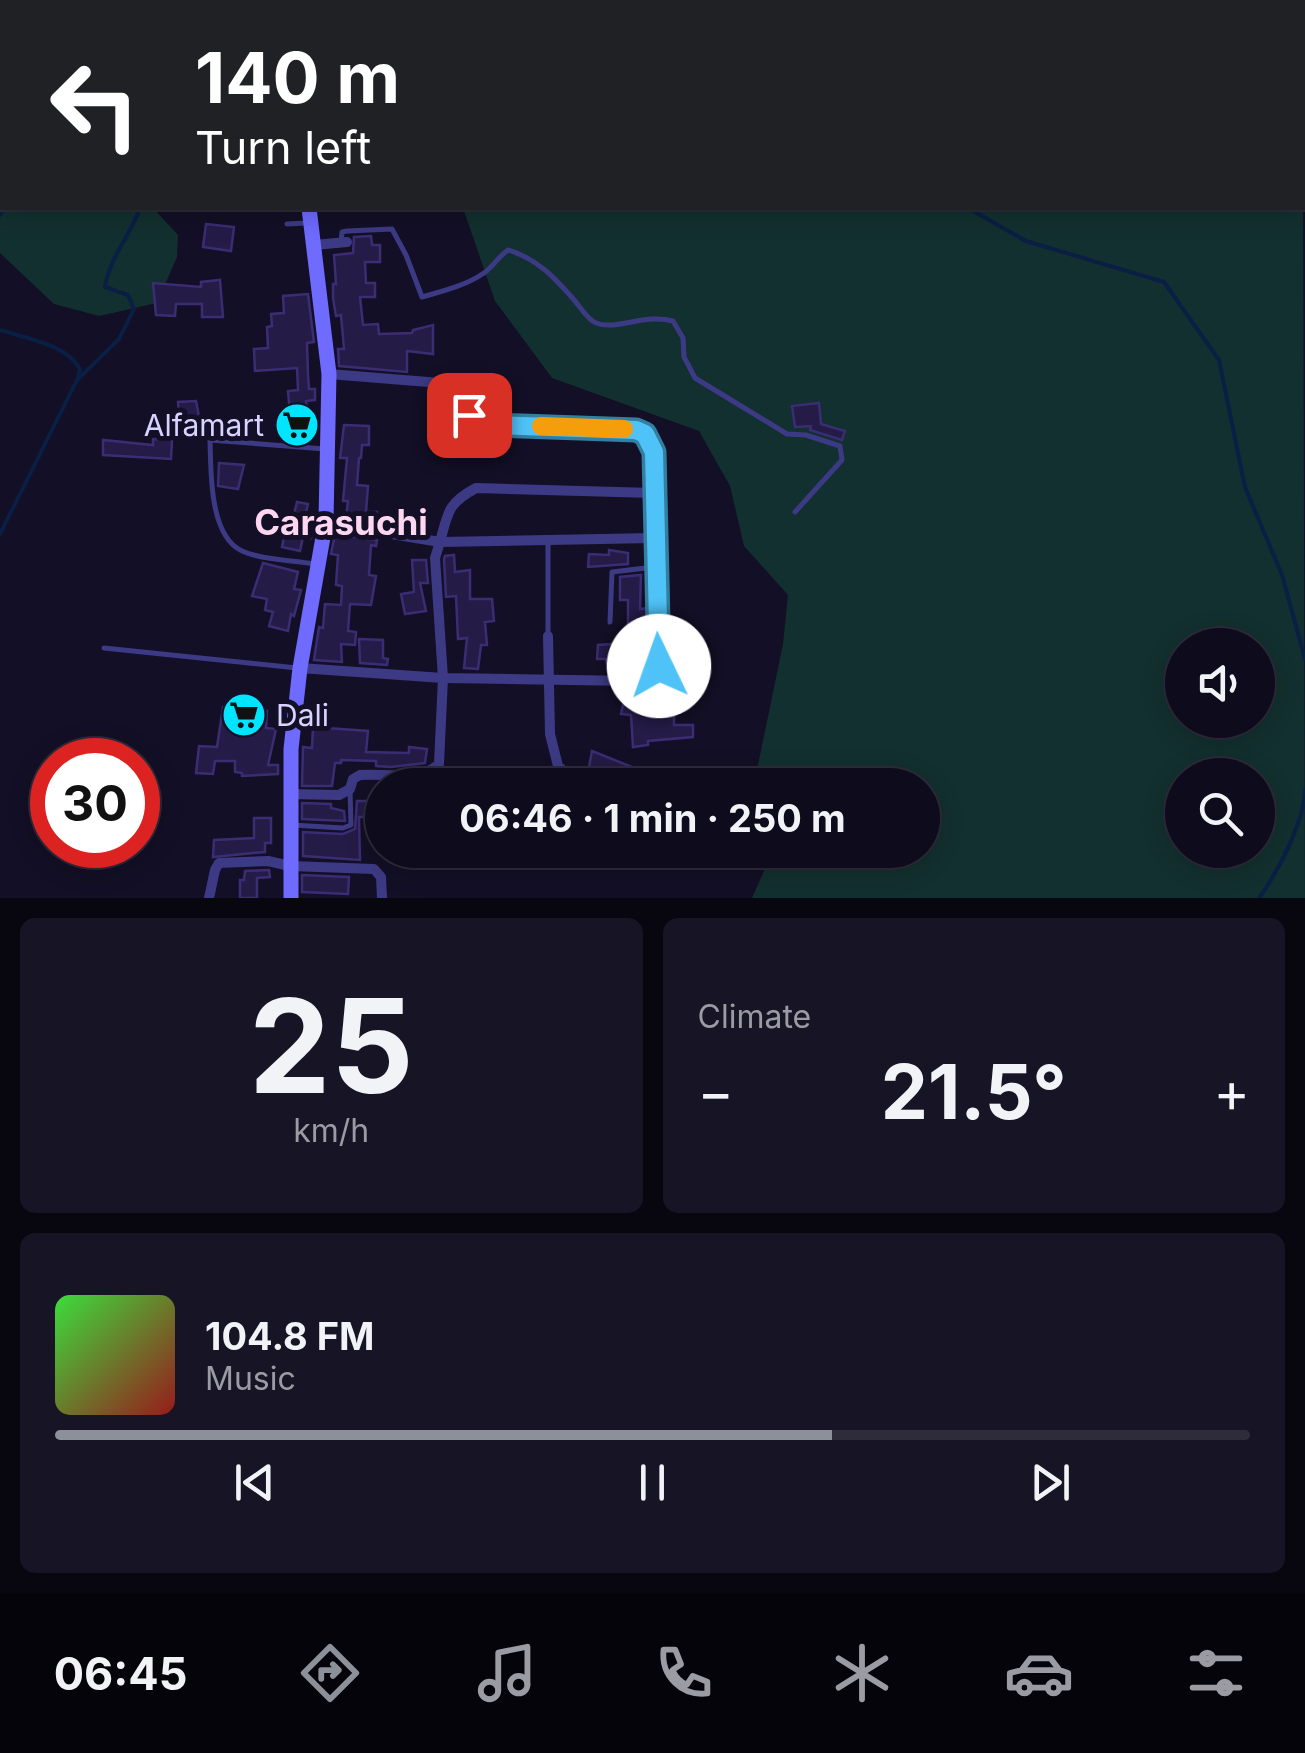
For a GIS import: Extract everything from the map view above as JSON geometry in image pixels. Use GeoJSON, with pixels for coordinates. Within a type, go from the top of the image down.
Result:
{"type":"FeatureCollection","features":[{"type":"Feature","properties":{"kind":"street"},"geometry":{"type":"LineString","coordinates":[[291,898],[288,794],[300,668],[325,523],[328,449],[329,374],[309,215]]}},
{"type":"Feature","properties":{"kind":"street"},"geometry":{"type":"LineString","coordinates":[[314,245],[344,242]]}},
{"type":"Feature","properties":{"kind":"street"},"geometry":{"type":"LineString","coordinates":[[300,668],[443,678],[632,681],[650,680],[659,666],[654,452],[645,434],[636,430],[490,425],[473,421],[464,392],[453,384],[329,374]]}},
{"type":"Feature","properties":{"kind":"street"},"geometry":{"type":"LineString","coordinates":[[288,794],[339,795],[350,789],[353,778],[360,775],[409,775],[430,772],[438,764],[443,678],[434,558],[449,508],[460,496],[476,488],[654,493]]}},
{"type":"Feature","properties":{"kind":"street"},"geometry":{"type":"LineString","coordinates":[[325,523],[440,542],[654,538]]}},
{"type":"Feature","properties":{"kind":"street"},"geometry":{"type":"LineString","coordinates":[[548,636],[550,734],[560,768]]}},
{"type":"Feature","properties":{"kind":"street"},"geometry":{"type":"LineString","coordinates":[[209,898],[219,863],[268,861],[290,866],[374,869],[381,877],[382,898]]}},
{"type":"Feature","properties":{"kind":"lane"},"geometry":{"type":"LineString","coordinates":[[286,224],[309,215]]}},
{"type":"Feature","properties":{"kind":"lane"},"geometry":{"type":"LineString","coordinates":[[344,242],[342,232],[348,230],[392,229],[422,297],[458,287],[488,271],[508,250],[548,270],[593,322],[611,325],[658,317],[673,321],[683,338],[684,357],[695,378],[787,434],[806,435],[840,446],[842,460],[795,512]]}},
{"type":"Feature","properties":{"kind":"lane"},"geometry":{"type":"LineString","coordinates":[[318,564],[250,554],[226,539],[213,502],[210,440],[328,449]]}},
{"type":"Feature","properties":{"kind":"lane"},"geometry":{"type":"LineString","coordinates":[[548,540],[548,636]]}},
{"type":"Feature","properties":{"kind":"lane"},"geometry":{"type":"LineString","coordinates":[[610,622],[612,572],[654,567]]}},
{"type":"Feature","properties":{"kind":"lane"},"geometry":{"type":"LineString","coordinates":[[104,648],[300,668]]}},
{"type":"Feature","properties":{"kind":"lane"},"geometry":{"type":"LineString","coordinates":[[289,825],[350,825],[350,789]]}},
{"type":"Feature","properties":{"kind":"green space"},"geometry":{"type":"Polygon","coordinates":[[[0,210],[155,210],[178,235],[177,257],[157,303],[99,316],[54,304],[0,253],[0,210]]]}},
{"type":"Feature","properties":{"kind":"green space"},"geometry":{"type":"Polygon","coordinates":[[[464,210],[1303,210],[1305,898],[752,898],[765,868],[940,868],[940,768],[758,768],[783,644],[788,595],[744,546],[730,486],[699,431],[552,378],[495,301],[464,210]]]}},
{"type":"Feature","properties":{"kind":"building"},"geometry":{"type":"Polygon","coordinates":[[[206,224],[234,227],[231,251],[203,247],[206,224]]]}},
{"type":"Feature","properties":{"kind":"building"},"geometry":{"type":"Polygon","coordinates":[[[371,236],[372,245],[380,245],[380,262],[365,262],[366,283],[375,283],[375,297],[360,297],[363,325],[378,324],[379,334],[412,333],[433,325],[433,354],[407,351],[407,372],[339,366],[338,349],[344,349],[341,315],[336,316],[333,298],[334,255],[353,253],[354,237],[371,236]]]}},
{"type":"Feature","properties":{"kind":"building"},"geometry":{"type":"Polygon","coordinates":[[[220,280],[223,317],[202,317],[202,304],[176,304],[175,316],[156,315],[153,283],[201,287],[201,282],[220,280]]]}},
{"type":"Feature","properties":{"kind":"building"},"geometry":{"type":"Polygon","coordinates":[[[308,294],[314,342],[307,343],[309,389],[315,389],[315,400],[306,401],[310,437],[287,435],[288,391],[298,390],[297,368],[255,371],[254,349],[268,348],[267,327],[272,326],[271,314],[284,313],[283,296],[308,294]]]}},
{"type":"Feature","properties":{"kind":"building"},"geometry":{"type":"Polygon","coordinates":[[[196,401],[202,432],[181,437],[178,402],[196,401]]]}},
{"type":"Feature","properties":{"kind":"building"},"geometry":{"type":"Polygon","coordinates":[[[819,403],[821,424],[845,431],[842,440],[810,430],[811,426],[795,427],[792,406],[819,403]]]}},
{"type":"Feature","properties":{"kind":"building"},"geometry":{"type":"Polygon","coordinates":[[[344,425],[369,426],[369,445],[362,445],[357,485],[368,486],[366,512],[377,512],[377,523],[346,518],[348,501],[343,501],[347,458],[340,458],[344,425]]]}},
{"type":"Feature","properties":{"kind":"building"},"geometry":{"type":"Polygon","coordinates":[[[153,439],[172,440],[171,459],[103,455],[103,440],[153,445],[153,439]]]}},
{"type":"Feature","properties":{"kind":"building"},"geometry":{"type":"Polygon","coordinates":[[[219,463],[244,465],[238,489],[218,486],[219,463]]]}},
{"type":"Feature","properties":{"kind":"building"},"geometry":{"type":"Polygon","coordinates":[[[297,502],[308,504],[302,528],[312,530],[311,538],[303,537],[300,551],[282,547],[285,532],[279,531],[282,520],[292,522],[297,502]]]}},
{"type":"Feature","properties":{"kind":"building"},"geometry":{"type":"Polygon","coordinates":[[[335,534],[377,540],[376,546],[371,545],[369,575],[376,576],[371,605],[350,604],[348,631],[356,632],[355,645],[341,644],[342,662],[314,660],[325,604],[341,605],[342,586],[336,585],[338,555],[331,554],[335,534]]]}},
{"type":"Feature","properties":{"kind":"building"},"geometry":{"type":"Polygon","coordinates":[[[609,550],[628,553],[628,564],[588,567],[589,554],[609,555],[609,550]]]}},
{"type":"Feature","properties":{"kind":"building"},"geometry":{"type":"Polygon","coordinates":[[[454,555],[455,572],[470,570],[470,599],[492,599],[494,621],[485,622],[487,645],[481,645],[478,669],[464,668],[467,638],[458,639],[456,596],[446,597],[444,559],[454,555]]]}},
{"type":"Feature","properties":{"kind":"building"},"geometry":{"type":"Polygon","coordinates":[[[412,560],[426,560],[428,583],[420,583],[426,611],[405,614],[401,594],[414,592],[412,560]]]}},
{"type":"Feature","properties":{"kind":"building"},"geometry":{"type":"Polygon","coordinates":[[[263,563],[298,572],[294,589],[301,590],[288,631],[269,626],[273,612],[265,610],[267,599],[252,596],[263,563]]]}},
{"type":"Feature","properties":{"kind":"building"},"geometry":{"type":"Polygon","coordinates":[[[641,575],[640,609],[649,608],[649,619],[637,619],[637,644],[650,644],[650,654],[637,653],[637,662],[624,662],[626,672],[608,672],[606,659],[597,659],[598,645],[628,643],[628,600],[620,600],[620,577],[641,575]]]}},
{"type":"Feature","properties":{"kind":"building"},"geometry":{"type":"Polygon","coordinates":[[[359,639],[383,640],[387,665],[360,663],[359,639]]]}},
{"type":"Feature","properties":{"kind":"building"},"geometry":{"type":"Polygon","coordinates":[[[652,688],[652,713],[674,714],[674,725],[693,725],[693,737],[648,741],[648,745],[633,747],[631,715],[621,714],[623,705],[630,706],[631,690],[652,688]]]}},
{"type":"Feature","properties":{"kind":"building"},"geometry":{"type":"Polygon","coordinates":[[[223,707],[267,711],[266,728],[276,729],[268,765],[278,765],[278,774],[242,776],[235,772],[235,761],[215,761],[213,774],[196,773],[199,746],[217,747],[223,707]]]}},
{"type":"Feature","properties":{"kind":"building"},"geometry":{"type":"Polygon","coordinates":[[[313,727],[368,731],[366,752],[409,753],[409,747],[427,749],[425,763],[391,767],[376,766],[376,761],[341,760],[335,763],[332,786],[302,786],[303,747],[312,748],[313,727]]]}},
{"type":"Feature","properties":{"kind":"building"},"geometry":{"type":"Polygon","coordinates":[[[592,751],[634,768],[592,768],[592,751]]]}},
{"type":"Feature","properties":{"kind":"building"},"geometry":{"type":"Polygon","coordinates":[[[357,801],[365,801],[365,817],[359,817],[360,860],[303,856],[303,832],[343,834],[355,829],[357,801]]]}},
{"type":"Feature","properties":{"kind":"building"},"geometry":{"type":"Polygon","coordinates":[[[302,803],[331,804],[331,808],[344,811],[345,821],[302,819],[302,803]]]}},
{"type":"Feature","properties":{"kind":"building"},"geometry":{"type":"Polygon","coordinates":[[[254,818],[271,818],[271,843],[265,843],[265,852],[213,857],[214,840],[254,838],[254,818]]]}},
{"type":"Feature","properties":{"kind":"building"},"geometry":{"type":"Polygon","coordinates":[[[269,870],[270,877],[257,878],[257,898],[240,898],[240,880],[244,880],[245,871],[269,870]]]}},
{"type":"Feature","properties":{"kind":"building"},"geometry":{"type":"Polygon","coordinates":[[[302,875],[349,877],[348,894],[302,892],[302,875]]]}},
{"type":"Feature","properties":{"kind":"waterway"},"geometry":{"type":"LineString","coordinates":[[0,215],[4,210]]}},
{"type":"Feature","properties":{"kind":"waterway"},"geometry":{"type":"LineString","coordinates":[[0,534],[77,380],[119,339],[134,309],[128,295],[105,287],[111,266],[139,210]]}},
{"type":"Feature","properties":{"kind":"waterway"},"geometry":{"type":"LineString","coordinates":[[972,210],[1026,241],[1164,282],[1219,360],[1245,487],[1282,575],[1305,659]]}},
{"type":"Feature","properties":{"kind":"waterway"},"geometry":{"type":"LineString","coordinates":[[0,330],[66,354],[80,370],[78,377]]}},
{"type":"Feature","properties":{"kind":"waterway"},"geometry":{"type":"LineString","coordinates":[[1259,898],[1289,846],[1305,790]]}},
{"type":"Feature","properties":{"kind":"slow traffic"},"geometry":{"type":"LineString","coordinates":[[541,426],[624,429]]}},
{"type":"Feature","properties":{"kind":"place","name":"Alfamart"},"geometry":{"type":"Point","coordinates":[297,425]}},
{"type":"Feature","properties":{"kind":"place","name":"Dali"},"geometry":{"type":"Point","coordinates":[244,715]}},
{"type":"Feature","properties":{"kind":"district","name":"Carasuchi"},"geometry":{"type":"Point","coordinates":[341,522]}},
{"type":"Feature","properties":{"kind":"route"},"geometry":{"type":"LineString","coordinates":[[469,415],[473,421],[490,425],[636,430],[645,434],[654,452],[659,666]]}}]}
